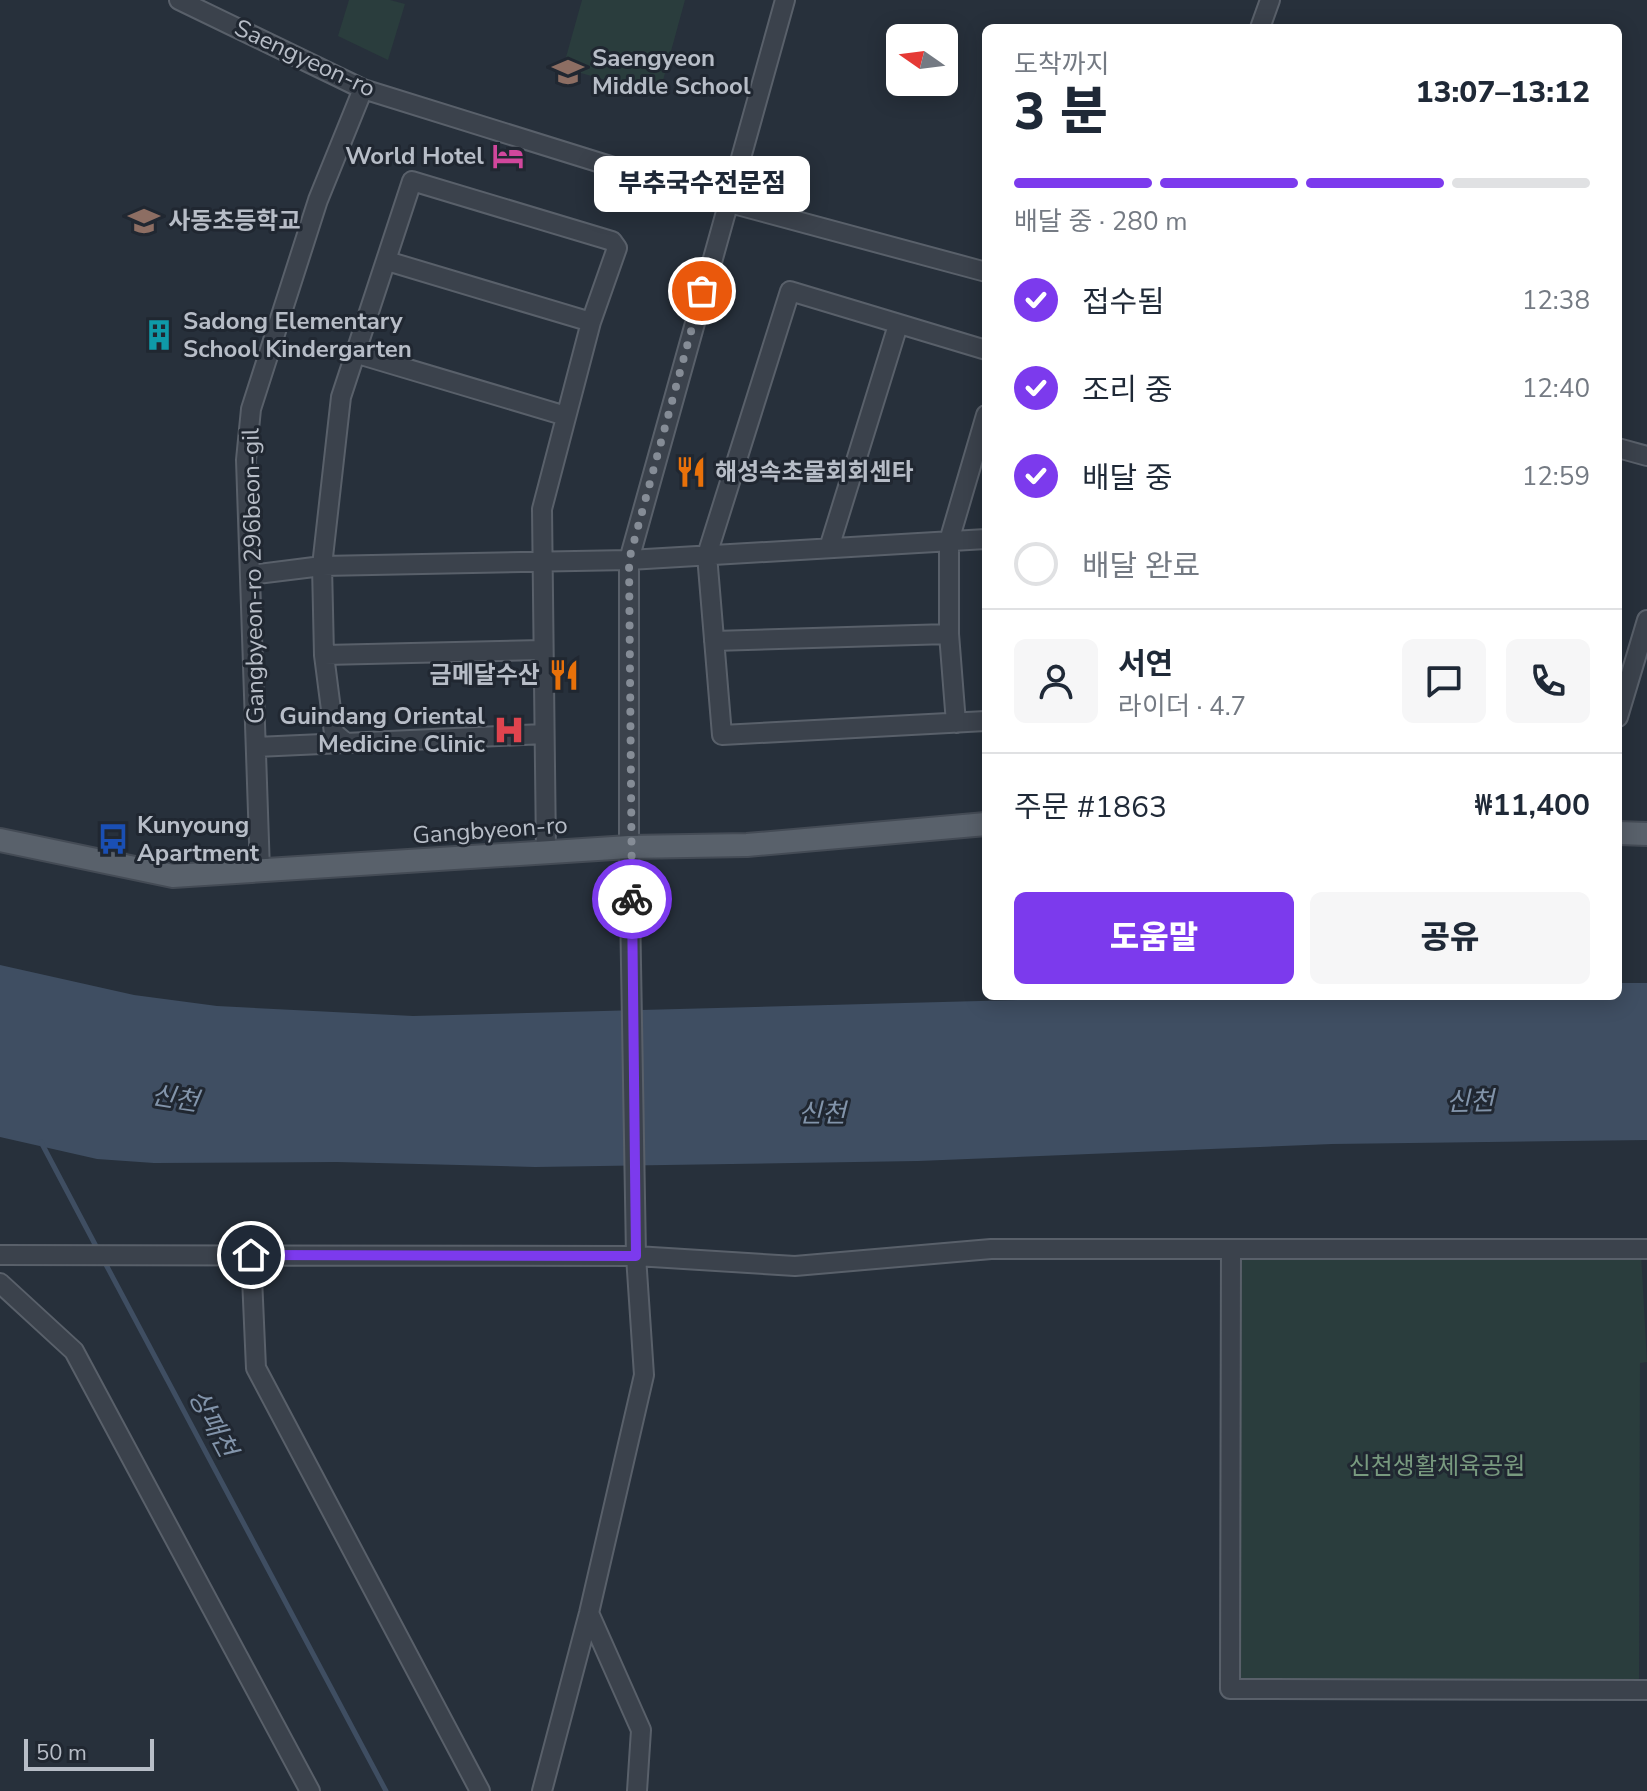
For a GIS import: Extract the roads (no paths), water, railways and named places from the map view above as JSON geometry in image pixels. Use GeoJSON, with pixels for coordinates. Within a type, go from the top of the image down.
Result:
{"type":"FeatureCollection","features":[{"type":"Feature","properties":{"kind":"main road","name":"Gangbyeon-ro"},"geometry":{"type":"LineString","coordinates":[[0,840],[173,876],[629,847],[747,845],[982,824]]}},
{"type":"Feature","properties":{"kind":"main road"},"geometry":{"type":"LineString","coordinates":[[1622,833],[1647,834]]}},
{"type":"Feature","properties":{"kind":"street","name":"Saengyeon-ro"},"geometry":{"type":"LineString","coordinates":[[179,0],[363,89],[726,202],[982,271]]}},
{"type":"Feature","properties":{"kind":"street"},"geometry":{"type":"LineString","coordinates":[[542,1791],[589,1613],[644,1375],[636,1256],[638,1221],[629,847],[629,560],[726,202],[785,0]]}},
{"type":"Feature","properties":{"kind":"street"},"geometry":{"type":"LineString","coordinates":[[1261,24],[1270,0]]}},
{"type":"Feature","properties":{"kind":"street","name":"Gangbyeon-ro 296beon-gil"},"geometry":{"type":"LineString","coordinates":[[260,871],[246,460],[251,409],[318,200],[363,89]]}},
{"type":"Feature","properties":{"kind":"street"},"geometry":{"type":"LineString","coordinates":[[346,743],[334,733],[324,655],[322,566],[341,397],[358,354],[412,181],[612,241],[617,248],[591,322],[542,509],[540,559],[546,852]]}},
{"type":"Feature","properties":{"kind":"street"},"geometry":{"type":"LineString","coordinates":[[387,261],[591,322]]}},
{"type":"Feature","properties":{"kind":"street"},"geometry":{"type":"LineString","coordinates":[[982,349],[790,291],[707,555],[722,735],[982,721]]}},
{"type":"Feature","properties":{"kind":"street"},"geometry":{"type":"LineString","coordinates":[[829,548],[898,325]]}},
{"type":"Feature","properties":{"kind":"street"},"geometry":{"type":"LineString","coordinates":[[358,354],[566,416]]}},
{"type":"Feature","properties":{"kind":"street"},"geometry":{"type":"LineString","coordinates":[[956,723],[949,634],[949,541],[982,429]]}},
{"type":"Feature","properties":{"kind":"street"},"geometry":{"type":"LineString","coordinates":[[1622,449],[1647,456]]}},
{"type":"Feature","properties":{"kind":"street"},"geometry":{"type":"LineString","coordinates":[[250,575],[322,566],[540,559],[629,560],[982,539]]}},
{"type":"Feature","properties":{"kind":"street"},"geometry":{"type":"LineString","coordinates":[[1622,704],[1647,620]]}},
{"type":"Feature","properties":{"kind":"street"},"geometry":{"type":"LineString","coordinates":[[714,641],[949,634]]}},
{"type":"Feature","properties":{"kind":"street"},"geometry":{"type":"LineString","coordinates":[[324,655],[542,650]]}},
{"type":"Feature","properties":{"kind":"street","name":"Gangbyeon-ro 296beon-gil"},"geometry":{"type":"LineString","coordinates":[[256,747],[544,734]]}},
{"type":"Feature","properties":{"kind":"street"},"geometry":{"type":"LineString","coordinates":[[7,1256],[636,1256],[795,1266],[991,1249],[1647,1249]]}},
{"type":"Feature","properties":{"kind":"street"},"geometry":{"type":"LineString","coordinates":[[1231,1249],[1230,1689],[1647,1690]]}},
{"type":"Feature","properties":{"kind":"street"},"geometry":{"type":"LineString","coordinates":[[251,1255],[256,1368],[480,1791]]}},
{"type":"Feature","properties":{"kind":"street"},"geometry":{"type":"LineString","coordinates":[[0,1283],[74,1351],[310,1791]]}},
{"type":"Feature","properties":{"kind":"street"},"geometry":{"type":"LineString","coordinates":[[589,1613],[641,1730],[637,1791]]}},
{"type":"Feature","properties":{"kind":"water","name":"신천"},"geometry":{"type":"Polygon","coordinates":[[[0,965],[134,995],[217,1006],[413,1016],[1019,1000],[1622,1000],[1622,983],[1647,983],[1647,1140],[1332,1144],[918,1161],[535,1167],[337,1162],[154,1163],[97,1159],[0,1137],[0,965]]]}},
{"type":"Feature","properties":{"kind":"waterway","name":"상패천"},"geometry":{"type":"LineString","coordinates":[[41,1142],[98,1250]]}},
{"type":"Feature","properties":{"kind":"waterway","name":"상패천"},"geometry":{"type":"LineString","coordinates":[[103,1259],[386,1791]]}},
{"type":"Feature","properties":{"kind":"place","name":"Saengyeon Middle School"},"geometry":{"type":"Point","coordinates":[568,72]}},
{"type":"Feature","properties":{"kind":"place","name":"World Hotel"},"geometry":{"type":"Point","coordinates":[508,156]}},
{"type":"Feature","properties":{"kind":"place","name":"사동초등학교"},"geometry":{"type":"Point","coordinates":[144,221]}},
{"type":"Feature","properties":{"kind":"place","name":"부추국수전문점"},"geometry":{"type":"Point","coordinates":[702,291]}},
{"type":"Feature","properties":{"kind":"place","name":"Sadong Elementary School Kindergarten"},"geometry":{"type":"Point","coordinates":[159,335]}},
{"type":"Feature","properties":{"kind":"place","name":"해성속초물회회센타"},"geometry":{"type":"Point","coordinates":[691,472]}},
{"type":"Feature","properties":{"kind":"place","name":"금메달수산"},"geometry":{"type":"Point","coordinates":[564,675]}},
{"type":"Feature","properties":{"kind":"place","name":"Guindang Oriental Medicine Clinic"},"geometry":{"type":"Point","coordinates":[509,730]}},
{"type":"Feature","properties":{"kind":"place","name":"Kunyoung Apartment"},"geometry":{"type":"Point","coordinates":[113,839]}},
{"type":"Feature","properties":{"kind":"park label","name":"신천생활체육공원"},"geometry":{"type":"Point","coordinates":[1437,1466]}}]}
